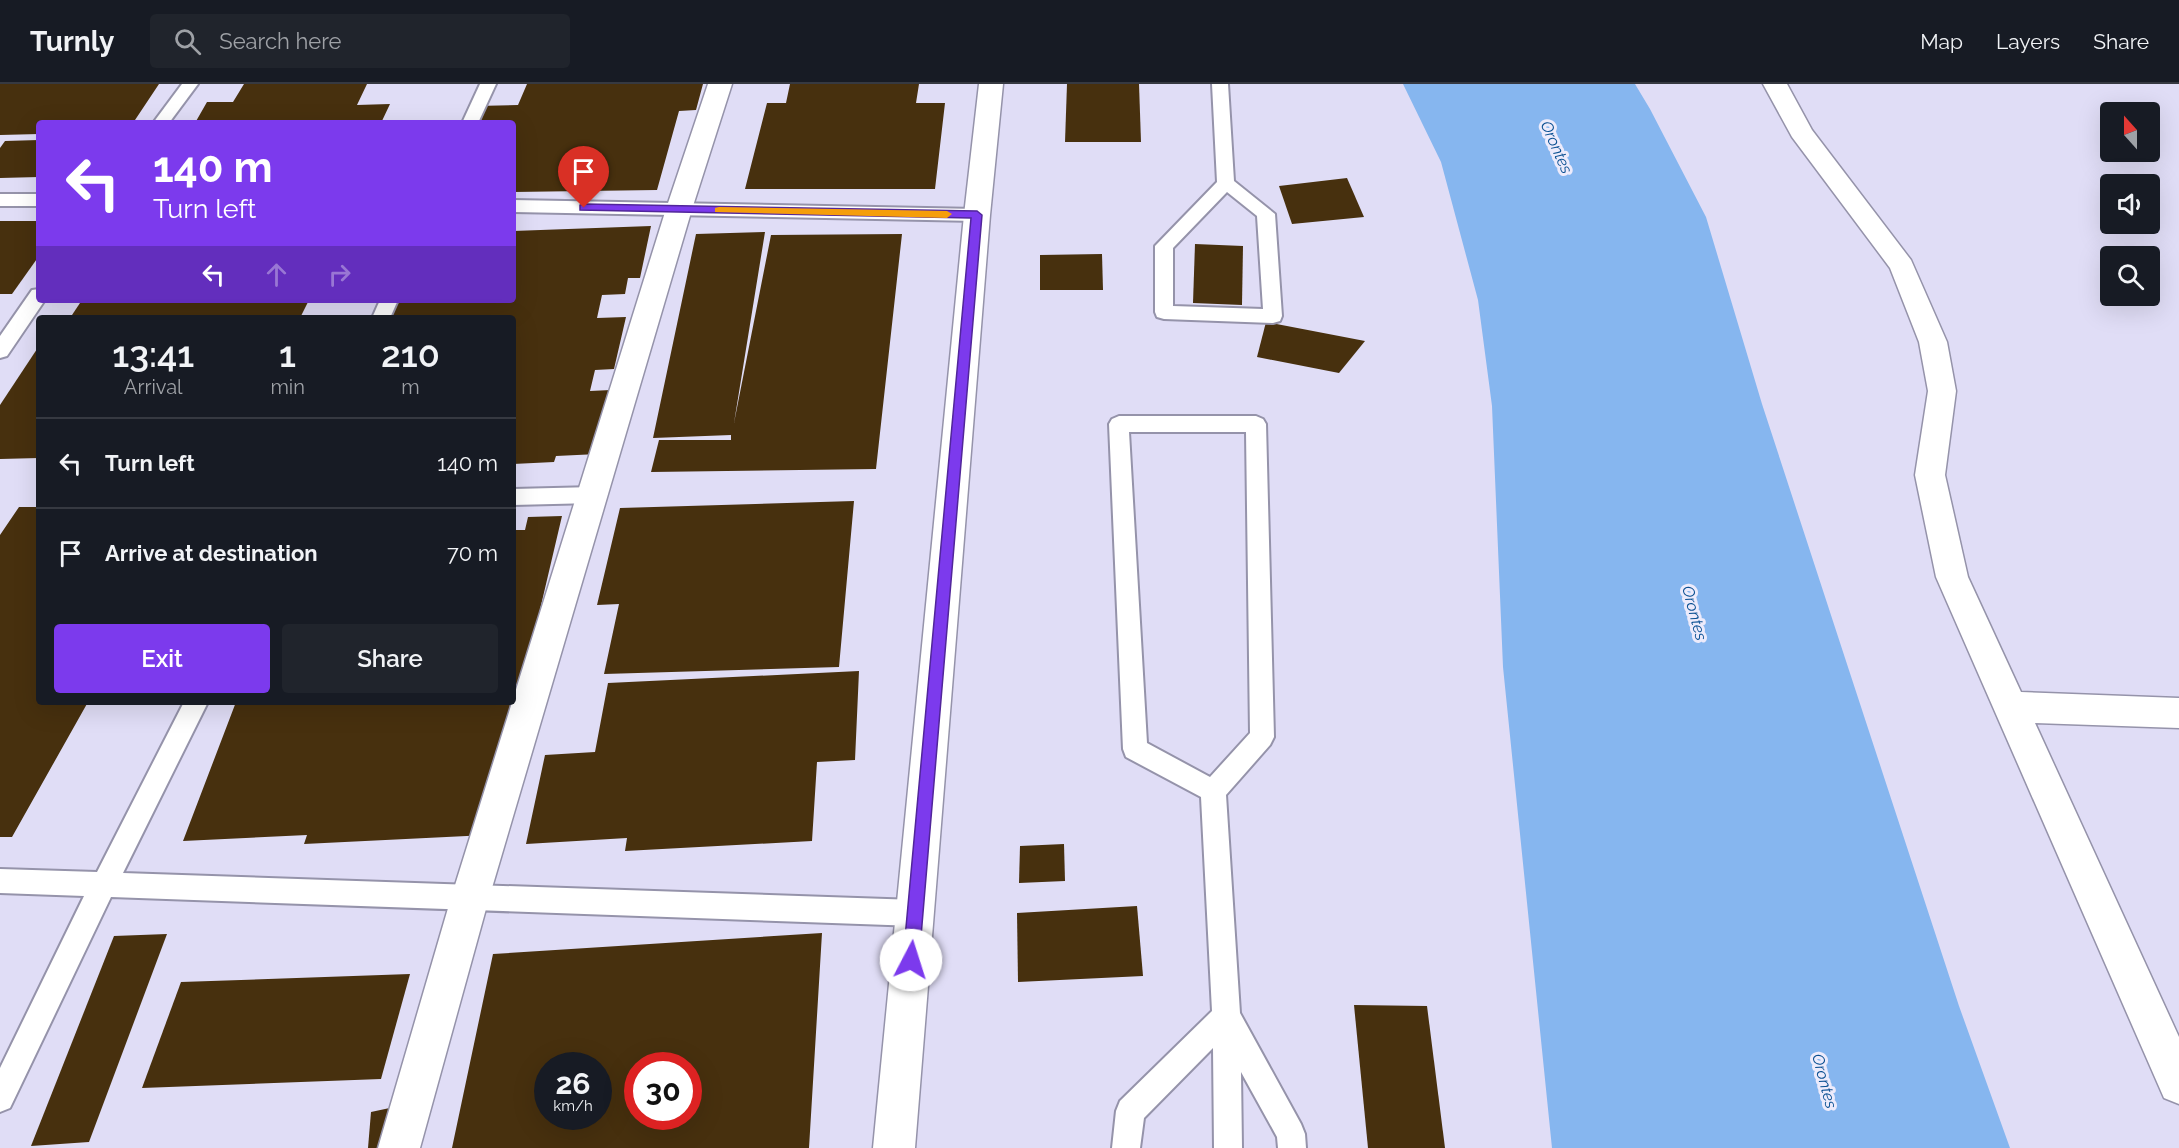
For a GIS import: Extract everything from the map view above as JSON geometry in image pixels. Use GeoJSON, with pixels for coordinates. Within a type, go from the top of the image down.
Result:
{"type":"FeatureCollection","features":[{"type":"Feature","properties":{"kind":"street"},"geometry":{"type":"LineString","coordinates":[[399,1148],[470,898],[679,209],[720,84]]}},
{"type":"Feature","properties":{"kind":"street"},"geometry":{"type":"LineString","coordinates":[[894,1148],[977,215],[991,84]]}},
{"type":"Feature","properties":{"kind":"street"},"geometry":{"type":"LineString","coordinates":[[1775,84],[1801,132],[1902,266],[1933,342],[1942,391],[1930,475],[1952,577],[2179,1083]]}},
{"type":"Feature","properties":{"kind":"street"},"geometry":{"type":"LineString","coordinates":[[2010,707],[2179,713]]}},
{"type":"Feature","properties":{"kind":"lane"},"geometry":{"type":"LineString","coordinates":[[163,120],[190,84]]}},
{"type":"Feature","properties":{"kind":"lane"},"geometry":{"type":"LineString","coordinates":[[471,120],[488,84]]}},
{"type":"Feature","properties":{"kind":"lane"},"geometry":{"type":"LineString","coordinates":[[1220,84],[1226,183],[1164,246],[1164,312],[1273,316],[1266,214],[1226,183]]}},
{"type":"Feature","properties":{"kind":"lane"},"geometry":{"type":"LineString","coordinates":[[0,200],[36,200]]}},
{"type":"Feature","properties":{"kind":"lane"},"geometry":{"type":"LineString","coordinates":[[516,206],[977,215]]}},
{"type":"Feature","properties":{"kind":"lane"},"geometry":{"type":"LineString","coordinates":[[0,351],[36,299]]}},
{"type":"Feature","properties":{"kind":"lane"},"geometry":{"type":"LineString","coordinates":[[1213,791],[1135,749],[1119,424],[1256,424],[1262,737],[1213,791],[1226,1017],[1228,1148]]}},
{"type":"Feature","properties":{"kind":"lane"},"geometry":{"type":"LineString","coordinates":[[516,497],[594,495]]}},
{"type":"Feature","properties":{"kind":"lane"},"geometry":{"type":"LineString","coordinates":[[0,1098],[194,705]]}},
{"type":"Feature","properties":{"kind":"lane"},"geometry":{"type":"LineString","coordinates":[[0,881],[916,912]]}},
{"type":"Feature","properties":{"kind":"lane"},"geometry":{"type":"LineString","coordinates":[[1126,1148],[1130,1110],[1226,1017]]}},
{"type":"Feature","properties":{"kind":"lane"},"geometry":{"type":"LineString","coordinates":[[1226,1017],[1291,1134],[1292,1148]]}},
{"type":"Feature","properties":{"kind":"water","name":"Orontes"},"geometry":{"type":"Polygon","coordinates":[[[1403,84],[1635,84],[1650,109],[1706,217],[1762,404],[1959,1006],[2010,1148],[1552,1148],[1503,667],[1492,406],[1478,300],[1441,162],[1403,84]]]}},
{"type":"Feature","properties":{"kind":"building"},"geometry":{"type":"Polygon","coordinates":[[[0,84],[159,84],[135,120],[36,120],[36,134],[0,135],[0,84]]]}},
{"type":"Feature","properties":{"kind":"building"},"geometry":{"type":"Polygon","coordinates":[[[244,84],[367,84],[357,105],[390,104],[382,120],[197,120],[207,102],[233,102],[244,84]]]}},
{"type":"Feature","properties":{"kind":"building"},"geometry":{"type":"Polygon","coordinates":[[[527,84],[703,84],[696,110],[679,111],[657,190],[516,192],[516,120],[470,120],[476,106],[518,105],[527,84]]]}},
{"type":"Feature","properties":{"kind":"building"},"geometry":{"type":"Polygon","coordinates":[[[790,84],[919,84],[916,103],[945,103],[935,189],[745,189],[767,103],[786,103],[790,84]]]}},
{"type":"Feature","properties":{"kind":"building"},"geometry":{"type":"Polygon","coordinates":[[[1067,84],[1139,84],[1141,142],[1065,142],[1067,84]]]}},
{"type":"Feature","properties":{"kind":"building"},"geometry":{"type":"Polygon","coordinates":[[[36,140],[36,177],[0,178],[0,148],[5,141],[36,140]]]}},
{"type":"Feature","properties":{"kind":"building"},"geometry":{"type":"Polygon","coordinates":[[[1347,178],[1364,217],[1292,224],[1279,186],[1347,178]]]}},
{"type":"Feature","properties":{"kind":"building"},"geometry":{"type":"Polygon","coordinates":[[[0,221],[36,221],[36,260],[12,294],[0,294],[0,221]]]}},
{"type":"Feature","properties":{"kind":"building"},"geometry":{"type":"Polygon","coordinates":[[[651,226],[640,278],[628,278],[625,294],[602,295],[597,318],[626,317],[614,369],[595,370],[590,391],[611,390],[598,454],[556,456],[554,462],[516,464],[516,315],[375,315],[380,303],[516,303],[516,231],[651,226]]]}},
{"type":"Feature","properties":{"kind":"building"},"geometry":{"type":"Polygon","coordinates":[[[765,232],[734,423],[771,235],[902,234],[876,469],[651,472],[659,440],[731,440],[731,435],[653,438],[696,234],[765,232]]]}},
{"type":"Feature","properties":{"kind":"building"},"geometry":{"type":"Polygon","coordinates":[[[1195,244],[1243,246],[1242,305],[1193,303],[1195,244]]]}},
{"type":"Feature","properties":{"kind":"building"},"geometry":{"type":"Polygon","coordinates":[[[1102,254],[1103,290],[1040,290],[1040,255],[1102,254]]]}},
{"type":"Feature","properties":{"kind":"building"},"geometry":{"type":"Polygon","coordinates":[[[80,303],[308,303],[302,315],[72,315],[80,303]]]}},
{"type":"Feature","properties":{"kind":"building"},"geometry":{"type":"Polygon","coordinates":[[[1266,322],[1365,341],[1339,373],[1257,357],[1266,322]]]}},
{"type":"Feature","properties":{"kind":"building"},"geometry":{"type":"Polygon","coordinates":[[[36,351],[36,458],[0,459],[0,405],[36,351]]]}},
{"type":"Feature","properties":{"kind":"building"},"geometry":{"type":"Polygon","coordinates":[[[854,501],[839,667],[604,674],[619,604],[597,605],[620,508],[854,501]]]}},
{"type":"Feature","properties":{"kind":"building"},"geometry":{"type":"Polygon","coordinates":[[[19,507],[36,507],[36,705],[86,705],[12,837],[0,837],[0,535],[19,507]]]}},
{"type":"Feature","properties":{"kind":"building"},"geometry":{"type":"Polygon","coordinates":[[[562,516],[487,835],[304,844],[307,835],[183,841],[235,705],[516,705],[516,530],[525,530],[528,517],[562,516]]]}},
{"type":"Feature","properties":{"kind":"building"},"geometry":{"type":"Polygon","coordinates":[[[859,671],[855,760],[817,762],[812,841],[625,851],[627,838],[526,844],[545,755],[595,752],[608,683],[859,671]]]}},
{"type":"Feature","properties":{"kind":"building"},"geometry":{"type":"Polygon","coordinates":[[[1064,844],[1065,881],[1019,883],[1020,846],[1064,844]]]}},
{"type":"Feature","properties":{"kind":"building"},"geometry":{"type":"Polygon","coordinates":[[[1137,906],[1143,976],[1018,982],[1017,913],[1137,906]]]}},
{"type":"Feature","properties":{"kind":"building"},"geometry":{"type":"Polygon","coordinates":[[[822,933],[809,1148],[452,1148],[493,954],[822,933]]]}},
{"type":"Feature","properties":{"kind":"building"},"geometry":{"type":"Polygon","coordinates":[[[167,934],[89,1142],[31,1146],[114,936],[167,934]]]}},
{"type":"Feature","properties":{"kind":"building"},"geometry":{"type":"Polygon","coordinates":[[[410,974],[381,1079],[142,1088],[181,982],[410,974]]]}},
{"type":"Feature","properties":{"kind":"building"},"geometry":{"type":"Polygon","coordinates":[[[1354,1005],[1427,1006],[1445,1148],[1368,1148],[1354,1005]]]}},
{"type":"Feature","properties":{"kind":"building"},"geometry":{"type":"Polygon","coordinates":[[[399,1106],[396,1148],[368,1148],[371,1112],[399,1106]]]}},
{"type":"Feature","properties":{"kind":"slow traffic"},"geometry":{"type":"LineString","coordinates":[[719,210],[947,214]]}},
{"type":"Feature","properties":{"kind":"route"},"geometry":{"type":"LineString","coordinates":[[584,208],[977,215],[911,960]]}}]}
